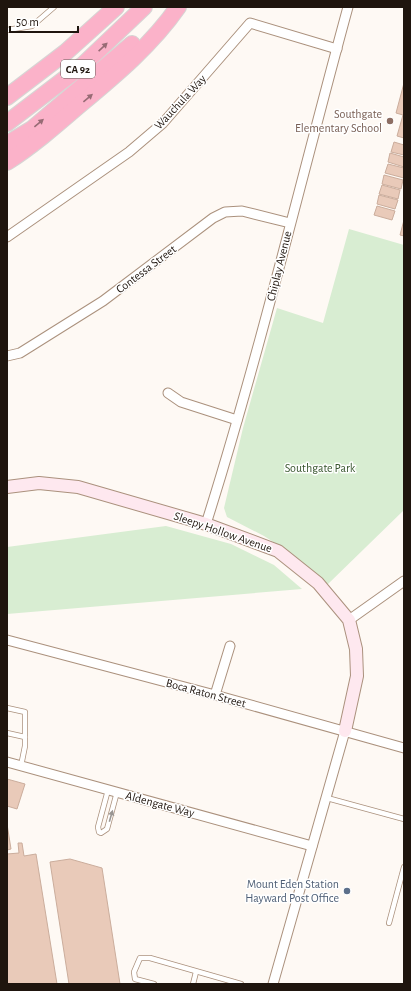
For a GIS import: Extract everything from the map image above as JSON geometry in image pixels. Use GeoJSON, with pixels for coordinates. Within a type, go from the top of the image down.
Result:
{"type":"FeatureCollection","features":[{"type":"Feature","properties":{"kind":"highway","name":"CA 92"},"geometry":{"type":"LineString","coordinates":[[7,96],[66,52],[116,7]]}},
{"type":"Feature","properties":{"kind":"highway","name":"CA 92"},"geometry":{"type":"LineString","coordinates":[[7,123],[83,65],[144,7]]}},
{"type":"Feature","properties":{"kind":"highway"},"geometry":{"type":"LineString","coordinates":[[7,144],[37,125],[112,63],[172,7]]}},
{"type":"Feature","properties":{"kind":"highway"},"geometry":{"type":"LineString","coordinates":[[7,162],[26,150],[118,72],[167,23],[178,7]]}},
{"type":"Feature","properties":{"kind":"street","name":"Chiplay Avenue"},"geometry":{"type":"LineString","coordinates":[[206,524],[266,322],[290,223],[348,7]]}},
{"type":"Feature","properties":{"kind":"street","name":"Wauchula Way"},"geometry":{"type":"LineString","coordinates":[[7,237],[130,152],[163,123],[250,23],[337,49]]}},
{"type":"Feature","properties":{"kind":"street","name":"Contessa Street"},"geometry":{"type":"LineString","coordinates":[[7,356],[20,353],[103,301],[214,218],[225,212],[242,211],[290,223]]}},
{"type":"Feature","properties":{"kind":"street"},"geometry":{"type":"LineString","coordinates":[[168,393],[181,402],[237,420]]}},
{"type":"Feature","properties":{"kind":"street","name":"Sleepy Hollow Avenue"},"geometry":{"type":"LineString","coordinates":[[7,486],[39,483],[78,487],[206,524],[278,551],[318,583],[349,620],[356,649],[357,676],[345,731]]}},
{"type":"Feature","properties":{"kind":"street"},"geometry":{"type":"LineString","coordinates":[[349,620],[403,585]]}},
{"type":"Feature","properties":{"kind":"street","name":"Boca Raton Street"},"geometry":{"type":"LineString","coordinates":[[7,640],[215,695],[404,748]]}},
{"type":"Feature","properties":{"kind":"street"},"geometry":{"type":"LineString","coordinates":[[215,695],[230,646]]}},
{"type":"Feature","properties":{"kind":"street"},"geometry":{"type":"LineString","coordinates":[[273,984],[345,731]]}},
{"type":"Feature","properties":{"kind":"street","name":"Aldengate Way"},"geometry":{"type":"LineString","coordinates":[[7,762],[312,846]]}},
{"type":"Feature","properties":{"kind":"lane"},"geometry":{"type":"LineString","coordinates":[[7,30],[32,26],[54,7]]}},
{"type":"Feature","properties":{"kind":"lane"},"geometry":{"type":"LineString","coordinates":[[7,708],[25,712],[25,746],[21,766]]}},
{"type":"Feature","properties":{"kind":"lane"},"geometry":{"type":"LineString","coordinates":[[7,733],[25,737]]}},
{"type":"Feature","properties":{"kind":"lane"},"geometry":{"type":"LineString","coordinates":[[108,790],[98,827],[99,832],[101,833],[107,829],[117,792]]}},
{"type":"Feature","properties":{"kind":"lane"},"geometry":{"type":"LineString","coordinates":[[327,798],[404,819]]}},
{"type":"Feature","properties":{"kind":"lane"},"geometry":{"type":"LineString","coordinates":[[389,924],[404,867]]}},
{"type":"Feature","properties":{"kind":"lane"},"geometry":{"type":"LineString","coordinates":[[154,984],[135,979],[134,972],[140,958],[148,958],[241,984]]}},
{"type":"Feature","properties":{"kind":"lane"},"geometry":{"type":"LineString","coordinates":[[193,984],[196,972]]}},
{"type":"Feature","properties":{"kind":"green space","name":"Southgate Park"},"geometry":{"type":"Polygon","coordinates":[[[349,229],[404,245],[404,510],[327,585],[295,556],[264,536],[227,517],[224,508],[243,428],[277,308],[323,323],[349,229]]]}},
{"type":"Feature","properties":{"kind":"green space"},"geometry":{"type":"Polygon","coordinates":[[[166,526],[231,544],[274,565],[302,589],[7,614],[7,547],[166,526]]]}},
{"type":"Feature","properties":{"kind":"building"},"geometry":{"type":"Polygon","coordinates":[[[404,83],[404,138],[397,136],[403,115],[396,113],[404,83]]]}},
{"type":"Feature","properties":{"kind":"building"},"geometry":{"type":"Polygon","coordinates":[[[394,142],[404,145],[404,155],[391,152],[394,142]]]}},
{"type":"Feature","properties":{"kind":"building"},"geometry":{"type":"Polygon","coordinates":[[[390,153],[404,157],[404,167],[388,162],[390,153]]]}},
{"type":"Feature","properties":{"kind":"building"},"geometry":{"type":"Polygon","coordinates":[[[388,164],[404,168],[404,178],[385,173],[388,164]]]}},
{"type":"Feature","properties":{"kind":"building"},"geometry":{"type":"Polygon","coordinates":[[[384,175],[403,180],[401,189],[382,184],[384,175]]]}},
{"type":"Feature","properties":{"kind":"building"},"geometry":{"type":"Polygon","coordinates":[[[382,185],[400,190],[398,199],[379,194],[382,185]]]}},
{"type":"Feature","properties":{"kind":"building"},"geometry":{"type":"Polygon","coordinates":[[[379,195],[398,200],[395,209],[377,204],[379,195]]]}},
{"type":"Feature","properties":{"kind":"building"},"geometry":{"type":"Polygon","coordinates":[[[377,206],[395,211],[392,220],[374,215],[377,206]]]}},
{"type":"Feature","properties":{"kind":"building"},"geometry":{"type":"Polygon","coordinates":[[[404,220],[404,236],[400,235],[404,220]]]}},
{"type":"Feature","properties":{"kind":"building"},"geometry":{"type":"Polygon","coordinates":[[[7,779],[25,784],[17,809],[7,806],[7,779]]]}},
{"type":"Feature","properties":{"kind":"building"},"geometry":{"type":"Polygon","coordinates":[[[7,824],[11,849],[7,850],[7,824]]]}},
{"type":"Feature","properties":{"kind":"building"},"geometry":{"type":"Polygon","coordinates":[[[18,843],[22,843],[24,856],[36,854],[57,984],[7,984],[7,854],[19,853],[18,843]]]}},
{"type":"Feature","properties":{"kind":"building"},"geometry":{"type":"Polygon","coordinates":[[[70,859],[102,868],[120,984],[69,984],[50,862],[70,859]]]}},
{"type":"Feature","properties":{"kind":"place","name":"Southgate Elementary School"},"geometry":{"type":"Point","coordinates":[390,121]}},
{"type":"Feature","properties":{"kind":"place","name":"Mount Eden Station Hayward Post Office"},"geometry":{"type":"Point","coordinates":[347,891]}}]}
